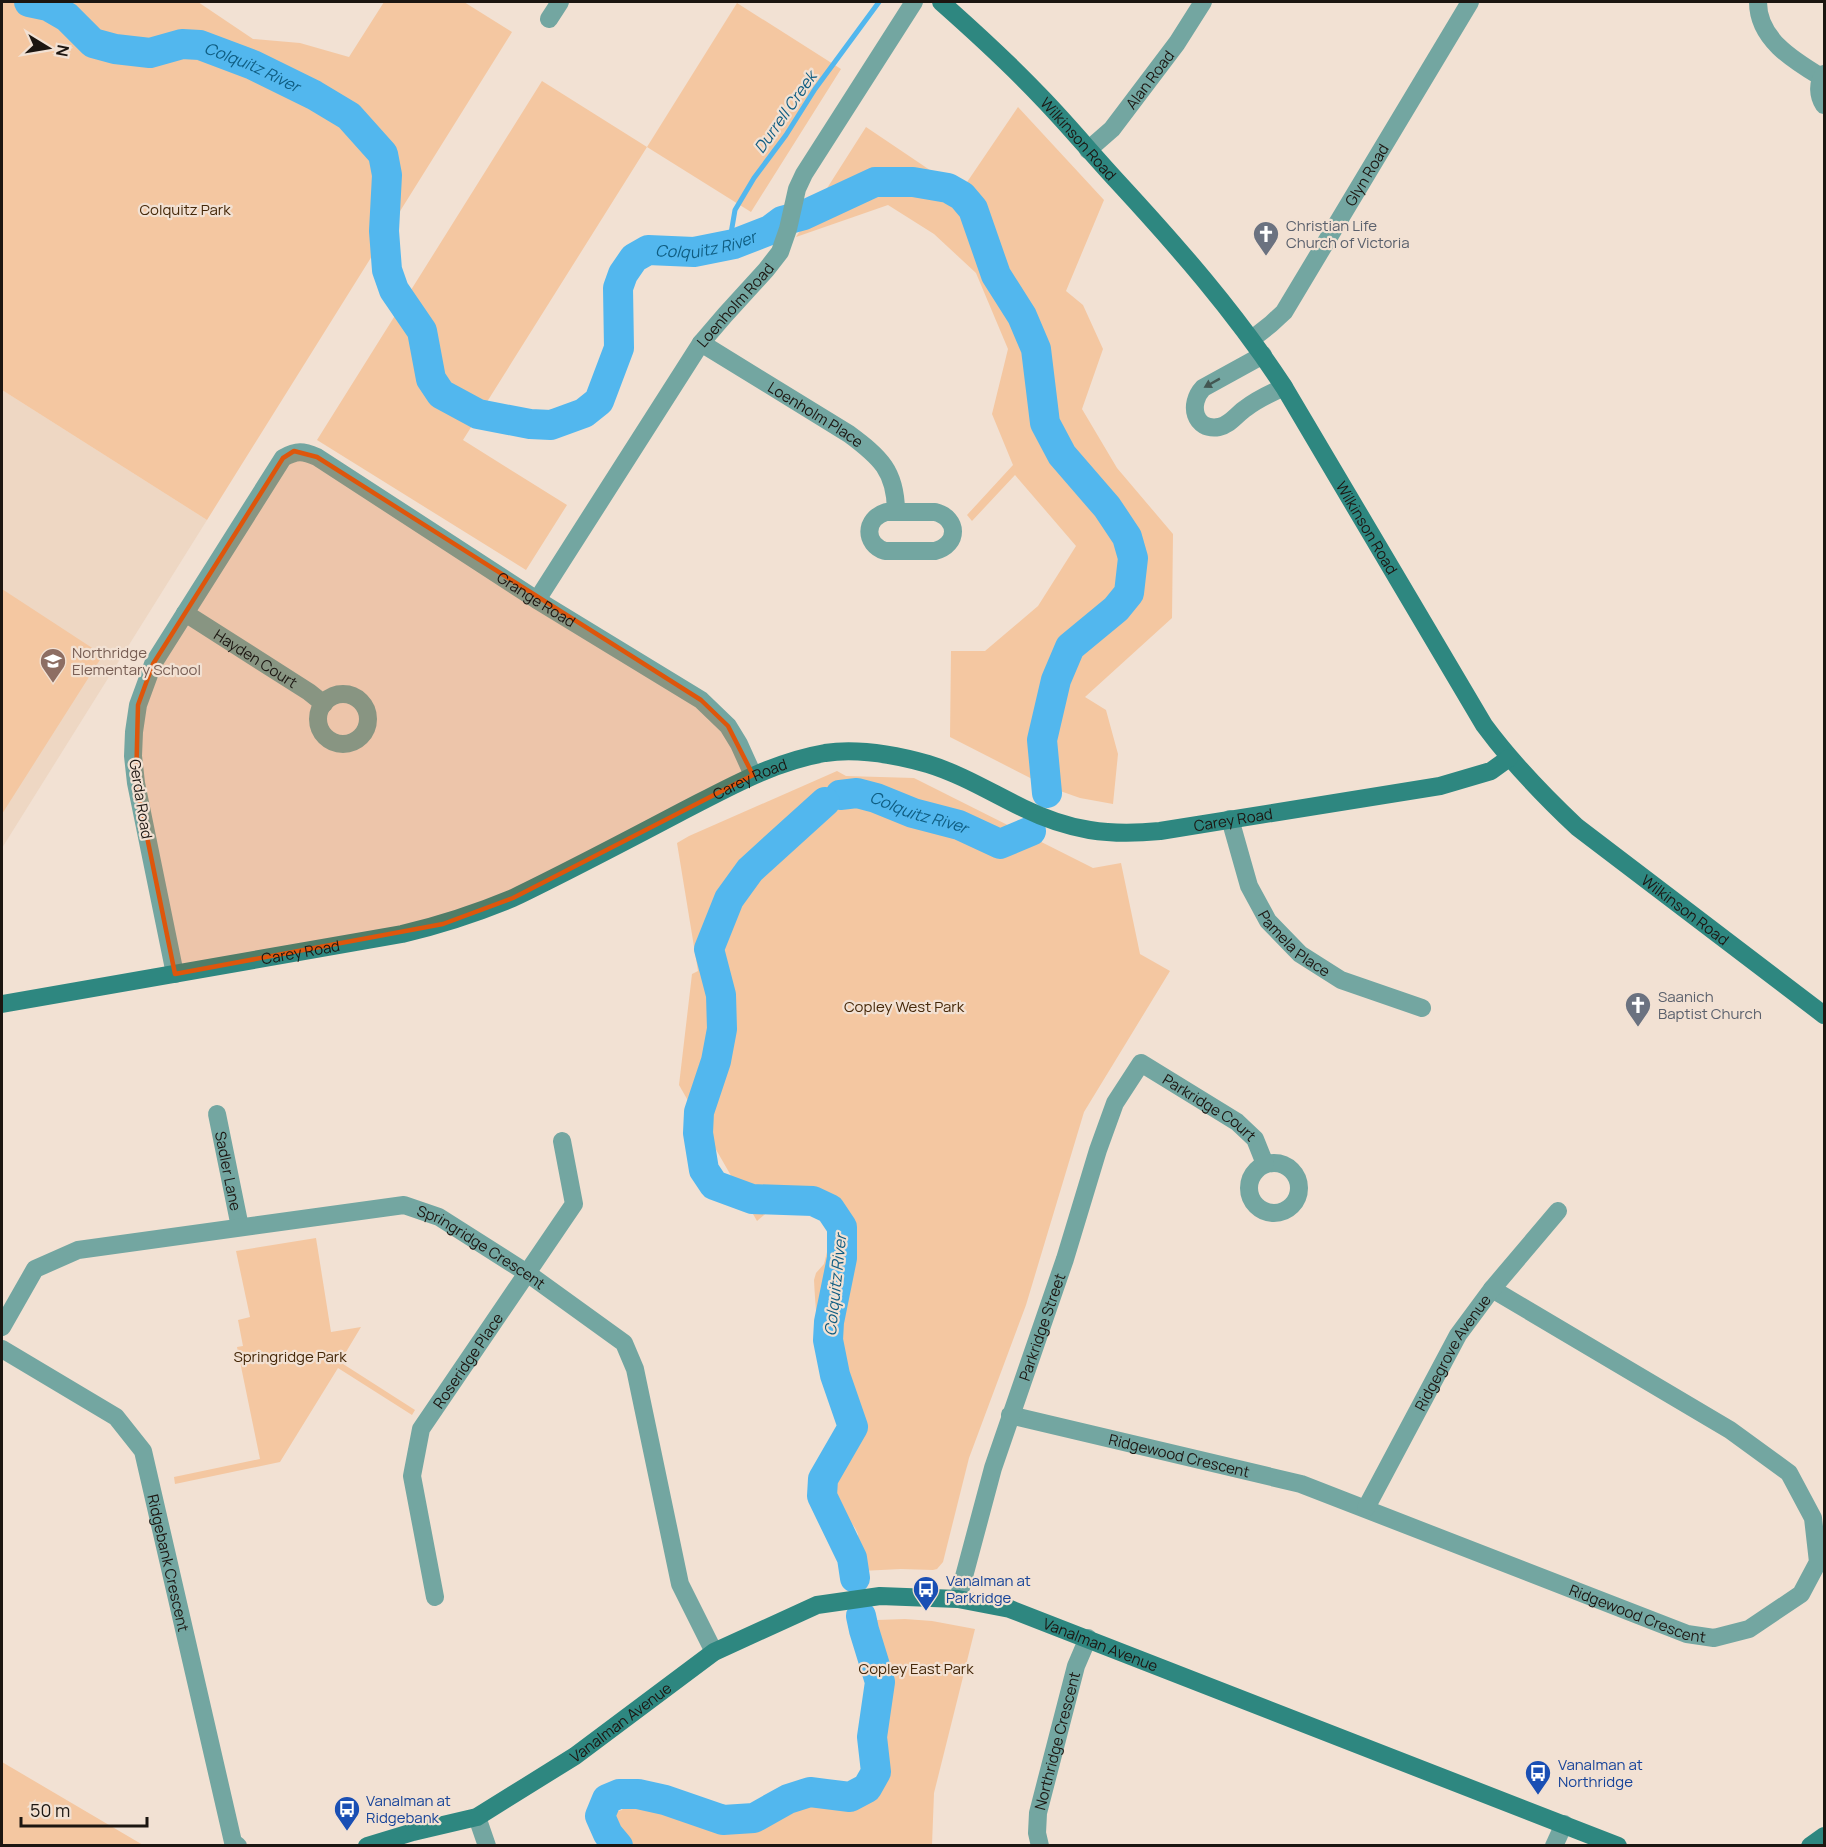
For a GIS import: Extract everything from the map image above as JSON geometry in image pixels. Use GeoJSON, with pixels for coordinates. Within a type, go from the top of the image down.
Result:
{"type":"FeatureCollection","features":[{"type":"Feature","properties":{"kind":"street"},"geometry":{"type":"LineString","coordinates":[[549,19],[560,2]]}},
{"type":"Feature","properties":{"kind":"street","name":"Loenholm Road"},"geometry":{"type":"LineString","coordinates":[[537,600],[701,343],[780,252],[797,189],[804,174],[914,2]]}},
{"type":"Feature","properties":{"kind":"street","name":"Wilkinson Road"},"geometry":{"type":"LineString","coordinates":[[941,2],[1044,100],[1181,252],[1252,339],[1284,387],[1441,656],[1484,725],[1509,758],[1577,827],[1824,1015]]}},
{"type":"Feature","properties":{"kind":"street","name":"Alan Road"},"geometry":{"type":"LineString","coordinates":[[1088,150],[1112,129],[1177,43],[1203,2]]}},
{"type":"Feature","properties":{"kind":"street","name":"Glyn Road"},"geometry":{"type":"LineString","coordinates":[[1252,339],[1284,312],[1470,2]]}},
{"type":"Feature","properties":{"kind":"street"},"geometry":{"type":"LineString","coordinates":[[1758,2],[1764,27],[1779,48],[1798,63],[1823,76],[1818,90],[1824,105]]}},
{"type":"Feature","properties":{"kind":"street","name":"Loenholm Place"},"geometry":{"type":"LineString","coordinates":[[701,343],[849,434],[872,451],[884,464],[891,479],[896,499],[896,512]]}},
{"type":"Feature","properties":{"kind":"street"},"geometry":{"type":"LineString","coordinates":[[1263,355],[1203,388],[1194,401],[1197,417],[1210,427],[1226,425],[1246,407],[1284,387]]}},
{"type":"Feature","properties":{"kind":"street","name":"Grange Road"},"geometry":{"type":"LineString","coordinates":[[294,451],[304,451],[317,457],[537,600],[700,699],[728,726],[753,775]]}},
{"type":"Feature","properties":{"kind":"street","name":"Gerda Road"},"geometry":{"type":"LineString","coordinates":[[176,974],[136,783],[133,756],[138,705],[153,664],[283,458],[294,451]]}},
{"type":"Feature","properties":{"kind":"street","name":"Hayden Court"},"geometry":{"type":"LineString","coordinates":[[185,613],[309,692],[324,704]]}},
{"type":"Feature","properties":{"kind":"street","name":"Carey Road"},"geometry":{"type":"LineString","coordinates":[[2,1004],[402,934],[478,913],[546,883],[753,775],[799,759],[826,753],[851,751],[875,753],[928,764],[950,772],[1026,810],[1054,821],[1100,833],[1160,831],[1440,786],[1491,771],[1509,758]]}},
{"type":"Feature","properties":{"kind":"street","name":"Pamela Place"},"geometry":{"type":"LineString","coordinates":[[1230,819],[1249,886],[1268,921],[1300,954],[1341,980],[1422,1008]]}},
{"type":"Feature","properties":{"kind":"street","name":"Parkridge Court"},"geometry":{"type":"LineString","coordinates":[[1141,1063],[1237,1122],[1255,1139],[1265,1164]]}},
{"type":"Feature","properties":{"kind":"street","name":"Parkridge Street"},"geometry":{"type":"LineString","coordinates":[[958,1599],[993,1468],[1065,1259],[1098,1150],[1115,1103],[1141,1063]]}},
{"type":"Feature","properties":{"kind":"street","name":"Sadler Lane"},"geometry":{"type":"LineString","coordinates":[[217,1114],[240,1227]]}},
{"type":"Feature","properties":{"kind":"street","name":"Roseridge Place"},"geometry":{"type":"LineString","coordinates":[[435,1597],[412,1476],[421,1429],[574,1204],[562,1141]]}},
{"type":"Feature","properties":{"kind":"street","name":"Springridge Crescent"},"geometry":{"type":"LineString","coordinates":[[2,1327],[35,1269],[78,1250],[404,1205],[439,1217],[527,1273],[624,1343],[635,1369],[680,1584],[714,1652]]}},
{"type":"Feature","properties":{"kind":"street","name":"Ridgegrove Avenue"},"geometry":{"type":"LineString","coordinates":[[1366,1508],[1458,1335],[1492,1289],[1558,1211]]}},
{"type":"Feature","properties":{"kind":"street","name":"Ridgewood Crescent"},"geometry":{"type":"LineString","coordinates":[[1010,1415],[1301,1484],[1687,1634],[1714,1638],[1749,1629],[1801,1594],[1821,1562],[1813,1518],[1789,1473],[1730,1430],[1492,1289]]}},
{"type":"Feature","properties":{"kind":"street","name":"Ridgebank Crescent"},"geometry":{"type":"LineString","coordinates":[[2,1349],[116,1417],[143,1451],[233,1842],[238,1845]]}},
{"type":"Feature","properties":{"kind":"street","name":"Vanalman Avenue"},"geometry":{"type":"LineString","coordinates":[[367,1845],[477,1817],[575,1756],[714,1652],[817,1605],[880,1596],[958,1599],[1010,1609],[1618,1845]]}},
{"type":"Feature","properties":{"kind":"street","name":"Northridge Crescent"},"geometry":{"type":"LineString","coordinates":[[1040,1845],[1037,1833],[1038,1813],[1076,1666],[1088,1638]]}},
{"type":"Feature","properties":{"kind":"street"},"geometry":{"type":"LineString","coordinates":[[477,1817],[487,1845]]}},
{"type":"Feature","properties":{"kind":"street"},"geometry":{"type":"LineString","coordinates":[[1554,1845],[1564,1824]]}},
{"type":"Feature","properties":{"kind":"street"},"geometry":{"type":"LineString","coordinates":[[1810,1845],[1824,1836]]}},
{"type":"Feature","properties":{"kind":"highlighted area"},"geometry":{"type":"Polygon","coordinates":[[[294,451],[317,457],[701,700],[728,726],[753,775],[513,898],[443,924],[175,974],[136,783],[138,705],[153,664],[283,458],[294,451]]]}},
{"type":"Feature","properties":{"kind":"shaded area","name":"Northridge Elementary School"},"geometry":{"type":"Polygon","coordinates":[[[2,390],[207,520],[2,848],[2,390]]]}},
{"type":"Feature","properties":{"kind":"green space","name":"Colquitz Park"},"geometry":{"type":"Polygon","coordinates":[[[2,2],[198,2],[253,39],[300,43],[349,57],[384,2],[464,2],[512,32],[207,520],[2,390],[2,2]]]}},
{"type":"Feature","properties":{"kind":"green space"},"geometry":{"type":"Polygon","coordinates":[[[737,3],[841,69],[751,212],[647,147],[737,3]]]}},
{"type":"Feature","properties":{"kind":"green space"},"geometry":{"type":"Polygon","coordinates":[[[542,81],[647,147],[463,440],[567,505],[526,570],[317,440],[542,81]]]}},
{"type":"Feature","properties":{"kind":"green space"},"geometry":{"type":"Polygon","coordinates":[[[1018,107],[1104,200],[1066,291],[1083,305],[1103,349],[1082,409],[1117,468],[1173,534],[1172,618],[1085,697],[1106,710],[1118,754],[1113,804],[1080,798],[1046,786],[950,737],[951,651],[985,651],[1038,606],[1076,546],[1015,475],[972,521],[967,515],[1013,465],[992,414],[1008,349],[976,273],[934,234],[888,205],[796,237],[866,127],[961,191],[1018,107]]]}},
{"type":"Feature","properties":{"kind":"green space"},"geometry":{"type":"Polygon","coordinates":[[[2,589],[103,655],[2,814],[2,589]]]}},
{"type":"Feature","properties":{"kind":"green space","name":"Copley West Park"},"geometry":{"type":"Polygon","coordinates":[[[837,771],[846,776],[914,778],[1093,868],[1121,863],[1140,954],[1170,971],[1084,1112],[1026,1305],[969,1458],[943,1562],[933,1570],[861,1571],[858,1534],[830,1494],[828,1484],[830,1474],[852,1445],[856,1429],[850,1414],[833,1390],[824,1364],[819,1336],[814,1280],[816,1273],[824,1264],[827,1252],[829,1230],[825,1216],[816,1208],[778,1203],[757,1221],[679,1085],[692,974],[698,971],[677,843],[837,771]]]}},
{"type":"Feature","properties":{"kind":"green space","name":"Springridge Park"},"geometry":{"type":"Polygon","coordinates":[[[316,1238],[331,1332],[361,1327],[340,1362],[415,1410],[412,1415],[338,1368],[280,1462],[175,1484],[174,1477],[260,1459],[237,1347],[243,1346],[238,1320],[250,1317],[236,1251],[316,1238]]]}},
{"type":"Feature","properties":{"kind":"green space","name":"Copley East Park"},"geometry":{"type":"Polygon","coordinates":[[[905,1619],[932,1621],[975,1629],[934,1793],[932,1845],[614,1845],[608,1832],[608,1822],[614,1812],[622,1810],[626,1799],[633,1798],[660,1803],[701,1822],[737,1823],[742,1826],[779,1817],[800,1803],[835,1801],[852,1795],[862,1782],[865,1765],[864,1742],[876,1704],[874,1690],[863,1663],[853,1624],[905,1619]]]}},
{"type":"Feature","properties":{"kind":"green space"},"geometry":{"type":"Polygon","coordinates":[[[2,1762],[143,1845],[2,1845],[2,1762]]]}},
{"type":"Feature","properties":{"kind":"waterway","name":"Colquitz River"},"geometry":{"type":"LineString","coordinates":[[29,2],[48,6],[67,17],[93,43],[115,49],[150,53],[182,44],[200,45],[253,65],[314,95],[349,116],[383,154],[387,175],[384,231],[387,270],[394,290],[422,331],[431,379],[441,394],[478,414],[530,424],[551,425],[584,413],[599,401],[619,348],[618,288],[623,274],[634,258],[648,250],[694,252],[734,244],[875,182],[913,182],[948,188],[962,196],[973,209],[996,275],[1022,316],[1036,349],[1045,423],[1062,455],[1107,507],[1127,537],[1133,558],[1129,593],[1116,609],[1070,647],[1056,680],[1042,740],[1047,793]]}},
{"type":"Feature","properties":{"kind":"waterway","name":"Durrell Creek"},"geometry":{"type":"LineString","coordinates":[[729,245],[735,210],[754,178],[786,135],[815,89],[879,2]]}},
{"type":"Feature","properties":{"kind":"waterway","name":"Colquitz River"},"geometry":{"type":"LineString","coordinates":[[840,795],[857,793],[876,798],[913,813],[959,825],[1000,844],[1031,831]]}},
{"type":"Feature","properties":{"kind":"waterway","name":"Colquitz River"},"geometry":{"type":"LineString","coordinates":[[825,802],[750,870],[729,899],[709,949],[721,995],[722,1029],[716,1061],[699,1112],[698,1133],[704,1170],[714,1185],[752,1199],[813,1201],[830,1209],[842,1227],[842,1258],[829,1322],[828,1340],[835,1375],[853,1427],[823,1479],[822,1496],[852,1558],[855,1578]]}},
{"type":"Feature","properties":{"kind":"waterway","name":"Colquitz River"},"geometry":{"type":"LineString","coordinates":[[618,1846],[608,1834],[600,1816],[607,1799],[619,1794],[638,1794],[665,1800],[723,1820],[754,1818],[788,1799],[810,1792],[850,1797],[867,1788],[876,1772],[872,1737],[880,1682],[861,1616]]}},
{"type":"Feature","properties":{"kind":"place","name":"Christian Life Church of Victoria"},"geometry":{"type":"Point","coordinates":[1266,257]}},
{"type":"Feature","properties":{"kind":"place","name":"Northridge Elementary School"},"geometry":{"type":"Point","coordinates":[53,684]}},
{"type":"Feature","properties":{"kind":"place","name":"Saanich Baptist Church"},"geometry":{"type":"Point","coordinates":[1638,1028]}},
{"type":"Feature","properties":{"kind":"place","name":"Vanalman at Parkridge"},"geometry":{"type":"Point","coordinates":[926,1612]}},
{"type":"Feature","properties":{"kind":"place","name":"Vanalman at Northridge"},"geometry":{"type":"Point","coordinates":[1538,1796]}},
{"type":"Feature","properties":{"kind":"place","name":"Vanalman at Ridgebank"},"geometry":{"type":"Point","coordinates":[347,1832]}}]}
